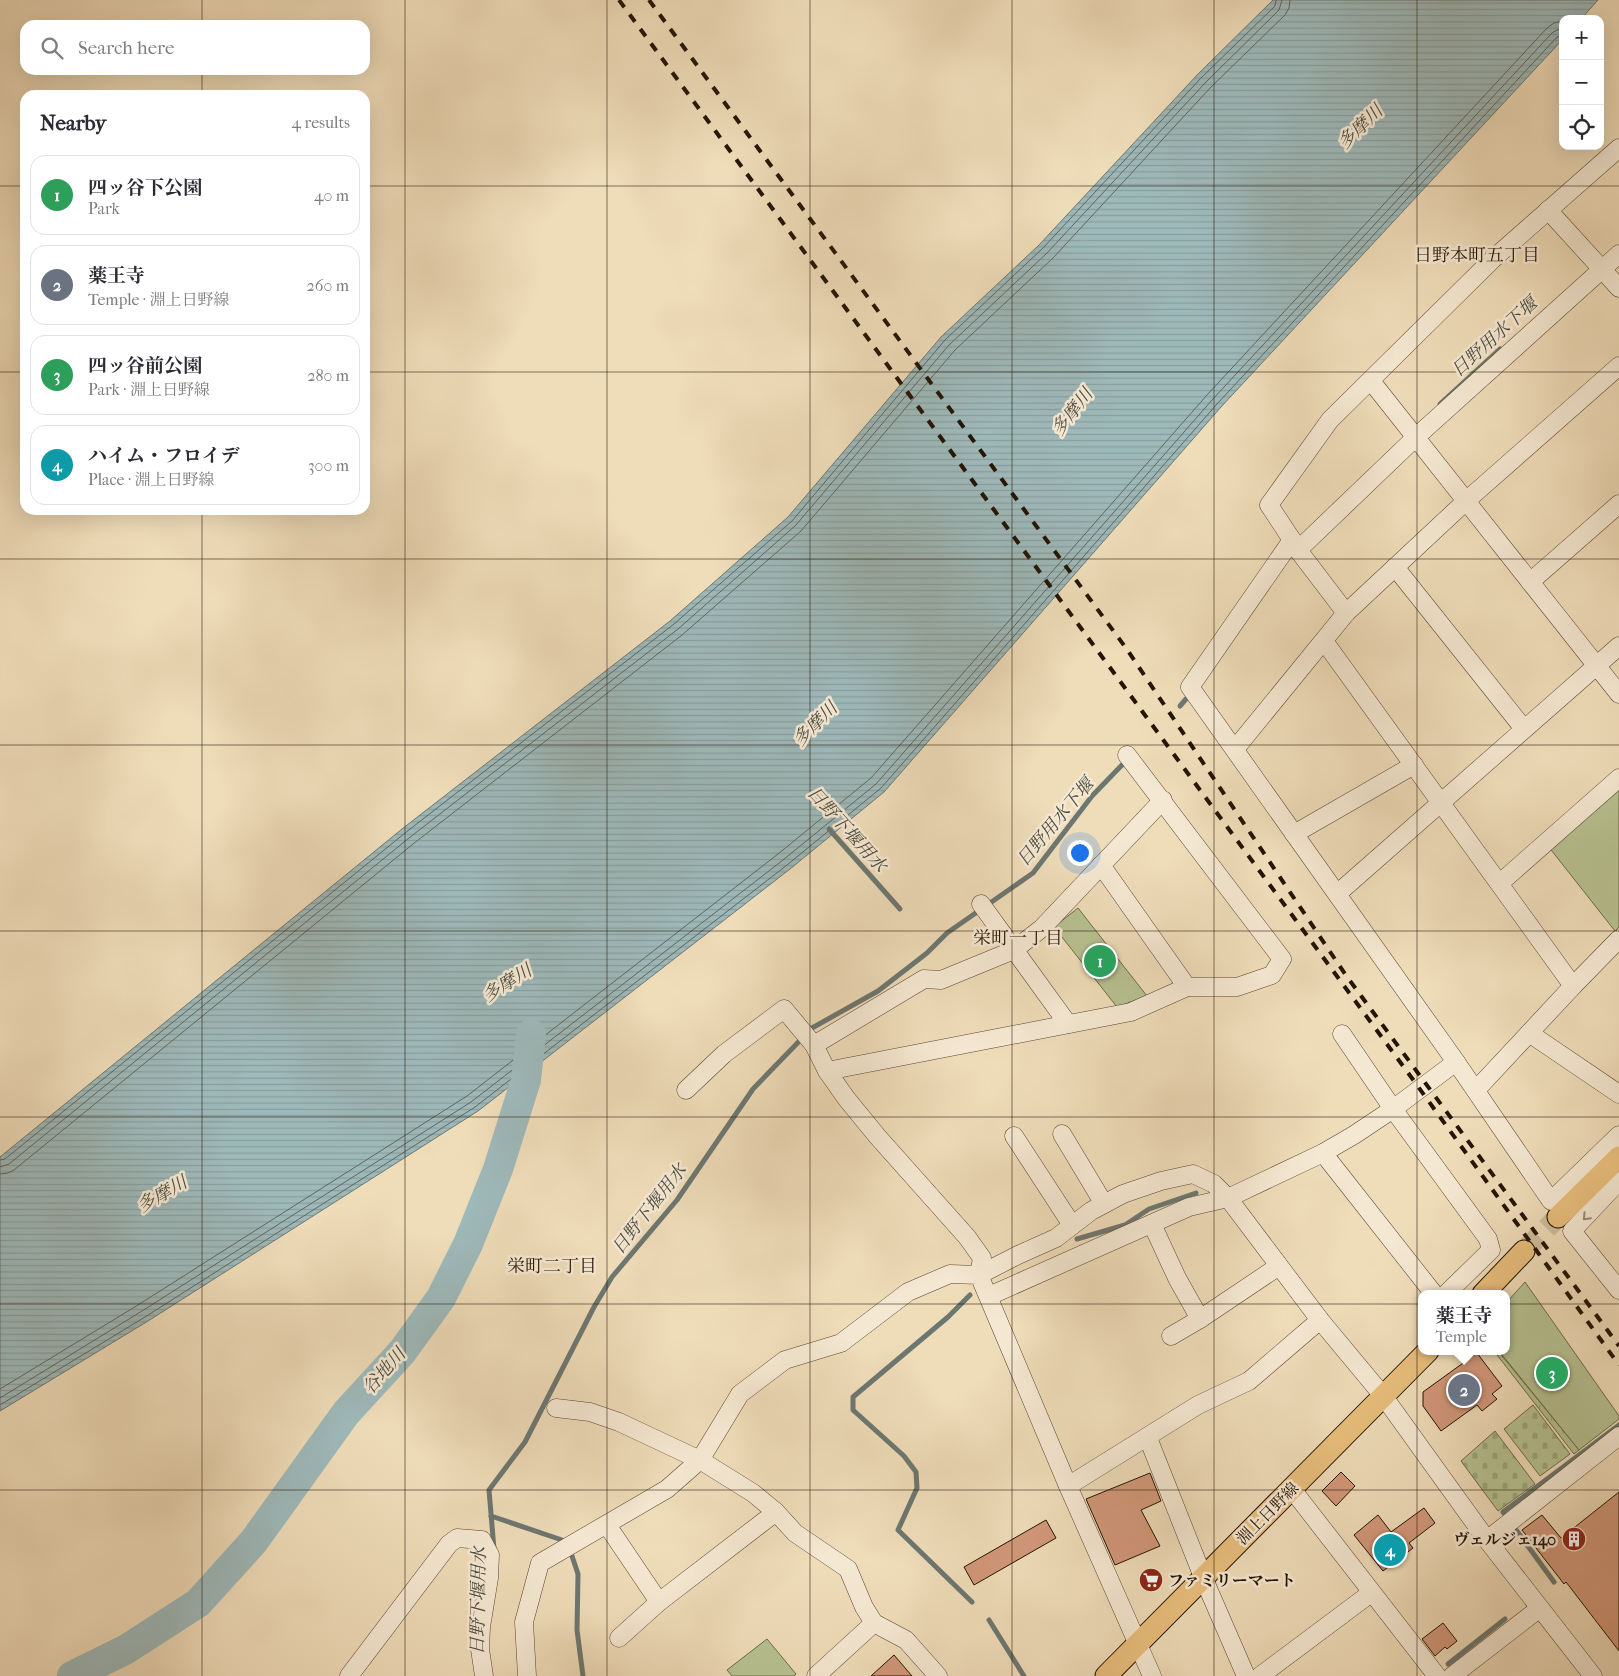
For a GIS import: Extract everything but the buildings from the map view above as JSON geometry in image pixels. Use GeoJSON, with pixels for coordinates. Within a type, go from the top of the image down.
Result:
{"type":"FeatureCollection","features":[{"type":"Feature","properties":{"kind":"main road"},"geometry":{"type":"LineString","coordinates":[[1558,1217],[1619,1157]]}},
{"type":"Feature","properties":{"kind":"main road"},"geometry":{"type":"LineString","coordinates":[[1487,1290],[1524,1251]]}},
{"type":"Feature","properties":{"kind":"main road","name":"淵上日野線"},"geometry":{"type":"LineString","coordinates":[[1106,1676],[1424,1355]]}},
{"type":"Feature","properties":{"kind":"street"},"geometry":{"type":"LineString","coordinates":[[1346,613],[1295,545],[1270,505],[1330,420],[1493,259],[1619,148]]}},
{"type":"Feature","properties":{"kind":"street"},"geometry":{"type":"LineString","coordinates":[[1548,210],[1619,288]]}},
{"type":"Feature","properties":{"kind":"street"},"geometry":{"type":"LineString","coordinates":[[1619,254],[1295,545],[1190,686],[1476,1090],[1551,1201],[1619,1136]]}},
{"type":"Feature","properties":{"kind":"street"},"geometry":{"type":"LineString","coordinates":[[1235,749],[1346,613],[1466,501],[1619,366]]}},
{"type":"Feature","properties":{"kind":"street"},"geometry":{"type":"LineString","coordinates":[[1371,381],[1619,694]]}},
{"type":"Feature","properties":{"kind":"street"},"geometry":{"type":"LineString","coordinates":[[1530,582],[1619,504]]}},
{"type":"Feature","properties":{"kind":"street"},"geometry":{"type":"LineString","coordinates":[[1395,567],[1524,729]]}},
{"type":"Feature","properties":{"kind":"street"},"geometry":{"type":"LineString","coordinates":[[1324,641],[1573,986]]}},
{"type":"Feature","properties":{"kind":"street"},"geometry":{"type":"LineString","coordinates":[[1337,894],[1619,646]]}},
{"type":"Feature","properties":{"kind":"street"},"geometry":{"type":"LineString","coordinates":[[827,1071],[1131,1012],[1187,987],[1237,987],[1272,975],[1282,958],[1126,755]]}},
{"type":"Feature","properties":{"kind":"street"},"geometry":{"type":"LineString","coordinates":[[1294,834],[1414,765]]}},
{"type":"Feature","properties":{"kind":"street"},"geometry":{"type":"LineString","coordinates":[[1500,884],[1619,778]]}},
{"type":"Feature","properties":{"kind":"street"},"geometry":{"type":"LineString","coordinates":[[808,1038],[924,979],[941,980],[1014,950],[1042,928],[1162,800]]}},
{"type":"Feature","properties":{"kind":"street"},"geometry":{"type":"LineString","coordinates":[[1101,865],[1187,987]]}},
{"type":"Feature","properties":{"kind":"street"},"geometry":{"type":"LineString","coordinates":[[985,909],[1068,1024]]}},
{"type":"Feature","properties":{"kind":"street"},"geometry":{"type":"LineString","coordinates":[[1476,1090],[1573,986],[1619,940]]}},
{"type":"Feature","properties":{"kind":"street"},"geometry":{"type":"LineString","coordinates":[[686,1090],[724,1054],[784,1009],[808,1038],[827,1071],[876,1136],[967,1237],[982,1258],[979,1275],[1068,1486],[1152,1676]]}},
{"type":"Feature","properties":{"kind":"street"},"geometry":{"type":"LineString","coordinates":[[1530,1033],[1619,1094]]}},
{"type":"Feature","properties":{"kind":"street"},"geometry":{"type":"LineString","coordinates":[[1342,1034],[1393,1109],[1488,1239],[1491,1250],[1450,1290]]}},
{"type":"Feature","properties":{"kind":"street"},"geometry":{"type":"LineString","coordinates":[[989,1296],[1189,1207],[1228,1198],[1324,1154],[1393,1109],[1456,1062]]}},
{"type":"Feature","properties":{"kind":"street"},"geometry":{"type":"LineString","coordinates":[[1062,1134],[1104,1204]]}},
{"type":"Feature","properties":{"kind":"street"},"geometry":{"type":"LineString","coordinates":[[1014,1136],[1072,1225]]}},
{"type":"Feature","properties":{"kind":"street"},"geometry":{"type":"LineString","coordinates":[[1324,1154],[1431,1290]]}},
{"type":"Feature","properties":{"kind":"street"},"geometry":{"type":"LineString","coordinates":[[527,1676],[524,1622],[540,1563],[667,1489],[700,1460],[740,1394],[785,1360],[841,1343],[908,1292],[950,1274],[979,1275],[1056,1238],[1072,1225],[1122,1194],[1193,1174],[1214,1184],[1228,1198],[1320,1320],[1384,1397],[1487,1540],[1592,1676]]}},
{"type":"Feature","properties":{"kind":"street"},"geometry":{"type":"LineString","coordinates":[[1619,1181],[1572,1231],[1619,1290]]}},
{"type":"Feature","properties":{"kind":"street"},"geometry":{"type":"LineString","coordinates":[[1152,1224],[1176,1278],[1200,1319]]}},
{"type":"Feature","properties":{"kind":"street"},"geometry":{"type":"LineString","coordinates":[[1171,1336],[1200,1319],[1279,1266]]}},
{"type":"Feature","properties":{"kind":"street"},"geometry":{"type":"LineString","coordinates":[[1068,1486],[1148,1438],[1198,1405],[1249,1381],[1320,1320]]}},
{"type":"Feature","properties":{"kind":"street"},"geometry":{"type":"LineString","coordinates":[[556,1408],[590,1412],[619,1422],[700,1460],[753,1493],[776,1512],[795,1533],[848,1569],[864,1607],[874,1623],[906,1640],[938,1676]]}},
{"type":"Feature","properties":{"kind":"street"},"geometry":{"type":"LineString","coordinates":[[1487,1540],[1619,1436]]}},
{"type":"Feature","properties":{"kind":"street"},"geometry":{"type":"LineString","coordinates":[[1148,1438],[1203,1578],[1246,1676]]}},
{"type":"Feature","properties":{"kind":"street"},"geometry":{"type":"LineString","coordinates":[[1291,1488],[1437,1676]]}},
{"type":"Feature","properties":{"kind":"street"},"geometry":{"type":"LineString","coordinates":[[619,1638],[660,1602],[776,1512]]}},
{"type":"Feature","properties":{"kind":"street"},"geometry":{"type":"LineString","coordinates":[[607,1524],[660,1602]]}},
{"type":"Feature","properties":{"kind":"street"},"geometry":{"type":"LineString","coordinates":[[350,1676],[449,1544],[457,1538],[482,1540],[490,1555],[489,1578],[481,1627],[480,1649],[484,1676]]}},
{"type":"Feature","properties":{"kind":"street"},"geometry":{"type":"LineString","coordinates":[[1260,1676],[1371,1593]]}},
{"type":"Feature","properties":{"kind":"street"},"geometry":{"type":"LineString","coordinates":[[1452,1676],[1540,1608]]}},
{"type":"Feature","properties":{"kind":"street"},"geometry":{"type":"LineString","coordinates":[[816,1676],[874,1623]]}},
{"type":"Feature","properties":{"kind":"green space"},"geometry":{"type":"Polygon","coordinates":[[[1619,784],[1619,927],[1615,931],[1548,846],[1619,784]]]}},
{"type":"Feature","properties":{"kind":"green space"},"geometry":{"type":"Polygon","coordinates":[[[1078,908],[1147,996],[1117,1007],[1054,927],[1078,908]]]}},
{"type":"Feature","properties":{"kind":"green space"},"geometry":{"type":"Polygon","coordinates":[[[1525,1282],[1619,1416],[1619,1419],[1579,1450],[1502,1355],[1510,1355],[1510,1299],[1525,1282]]]}},
{"type":"Feature","properties":{"kind":"green space"},"geometry":{"type":"Polygon","coordinates":[[[1497,1355],[1501,1355],[1579,1450],[1574,1454],[1497,1355]]]}},
{"type":"Feature","properties":{"kind":"green space"},"geometry":{"type":"Polygon","coordinates":[[[1533,1405],[1570,1454],[1540,1476],[1504,1429],[1533,1405]]]}},
{"type":"Feature","properties":{"kind":"green space"},"geometry":{"type":"Polygon","coordinates":[[[1495,1431],[1535,1484],[1498,1511],[1461,1461],[1495,1431]]]}},
{"type":"Feature","properties":{"kind":"green space"},"geometry":{"type":"Polygon","coordinates":[[[767,1639],[796,1674],[794,1676],[732,1676],[727,1670],[767,1639]]]}},
{"type":"Feature","properties":{"kind":"water","name":"多摩川"},"geometry":{"type":"Polygon","coordinates":[[[1273,0],[1598,0],[1585,15],[1559,15],[1559,43],[1221,407],[884,792],[790,869],[478,1111],[148,1321],[0,1411],[0,1157],[402,829],[670,621],[788,517],[941,337],[1039,245],[1198,74],[1273,0]]]}},
{"type":"Feature","properties":{"kind":"waterway","name":"日野用水下堰"},"geometry":{"type":"LineString","coordinates":[[1440,404],[1500,349]]}},
{"type":"Feature","properties":{"kind":"waterway","name":"日野用水下堰"},"geometry":{"type":"LineString","coordinates":[[1180,706],[1186,699]]}},
{"type":"Feature","properties":{"kind":"waterway","name":"日野下堰用水"},"geometry":{"type":"LineString","coordinates":[[494,1549],[489,1490],[525,1442],[594,1307],[612,1277],[677,1200],[753,1089],[812,1028],[878,991],[927,953],[947,933],[1033,873],[1092,796],[1122,765]]}},
{"type":"Feature","properties":{"kind":"waterway","name":"日野下堰用水"},"geometry":{"type":"LineString","coordinates":[[829,829],[900,909]]}},
{"type":"Feature","properties":{"kind":"waterway","name":"谷地川"},"geometry":{"type":"LineString","coordinates":[[72,1676],[125,1650],[198,1603],[254,1541],[346,1413],[402,1352],[441,1298],[468,1244],[498,1169],[526,1080],[531,1034]]}},
{"type":"Feature","properties":{"kind":"waterway"},"geometry":{"type":"LineString","coordinates":[[1077,1239],[1125,1225],[1149,1209],[1196,1193]]}},
{"type":"Feature","properties":{"kind":"waterway"},"geometry":{"type":"LineString","coordinates":[[970,1295],[948,1317],[853,1397],[853,1410],[904,1456],[916,1472],[917,1488],[898,1530],[972,1602]]}},
{"type":"Feature","properties":{"kind":"waterway"},"geometry":{"type":"LineString","coordinates":[[1554,1582],[1503,1512],[1619,1425]]}},
{"type":"Feature","properties":{"kind":"waterway"},"geometry":{"type":"LineString","coordinates":[[491,1516],[562,1540],[571,1553],[578,1574],[577,1630],[583,1676]]}},
{"type":"Feature","properties":{"kind":"waterway"},"geometry":{"type":"LineString","coordinates":[[1448,1664],[1505,1619]]}},
{"type":"Feature","properties":{"kind":"waterway"},"geometry":{"type":"LineString","coordinates":[[989,1620],[1024,1676]]}},
{"type":"Feature","properties":{"kind":"tunnel"},"geometry":{"type":"LineString","coordinates":[[1524,1251],[1558,1217]]}},
{"type":"Feature","properties":{"kind":"railway"},"geometry":{"type":"LineString","coordinates":[[619,0],[1414,1081],[1619,1365]]}},
{"type":"Feature","properties":{"kind":"railway"},"geometry":{"type":"LineString","coordinates":[[649,0],[1126,648],[1345,974],[1619,1346]]}},
{"type":"Feature","properties":{"kind":"place","name":"四ッ谷下公園"},"geometry":{"type":"Point","coordinates":[1100,961]}},
{"type":"Feature","properties":{"kind":"place","name":"四ッ谷前公園"},"geometry":{"type":"Point","coordinates":[1552,1373]}},
{"type":"Feature","properties":{"kind":"place","name":"薬王寺"},"geometry":{"type":"Point","coordinates":[1464,1390]}},
{"type":"Feature","properties":{"kind":"place","name":"ヴェルジェ140"},"geometry":{"type":"Point","coordinates":[1574,1539]}},
{"type":"Feature","properties":{"kind":"place","name":"ハイム・フロイデ"},"geometry":{"type":"Point","coordinates":[1390,1550]}},
{"type":"Feature","properties":{"kind":"place","name":"ファミリーマート"},"geometry":{"type":"Point","coordinates":[1151,1580]}},
{"type":"Feature","properties":{"kind":"district","name":"日野本町五丁目"},"geometry":{"type":"Point","coordinates":[1477,255]}},
{"type":"Feature","properties":{"kind":"district","name":"栄町一丁目"},"geometry":{"type":"Point","coordinates":[1018,938]}},
{"type":"Feature","properties":{"kind":"district","name":"栄町二丁目"},"geometry":{"type":"Point","coordinates":[552,1266]}}]}
